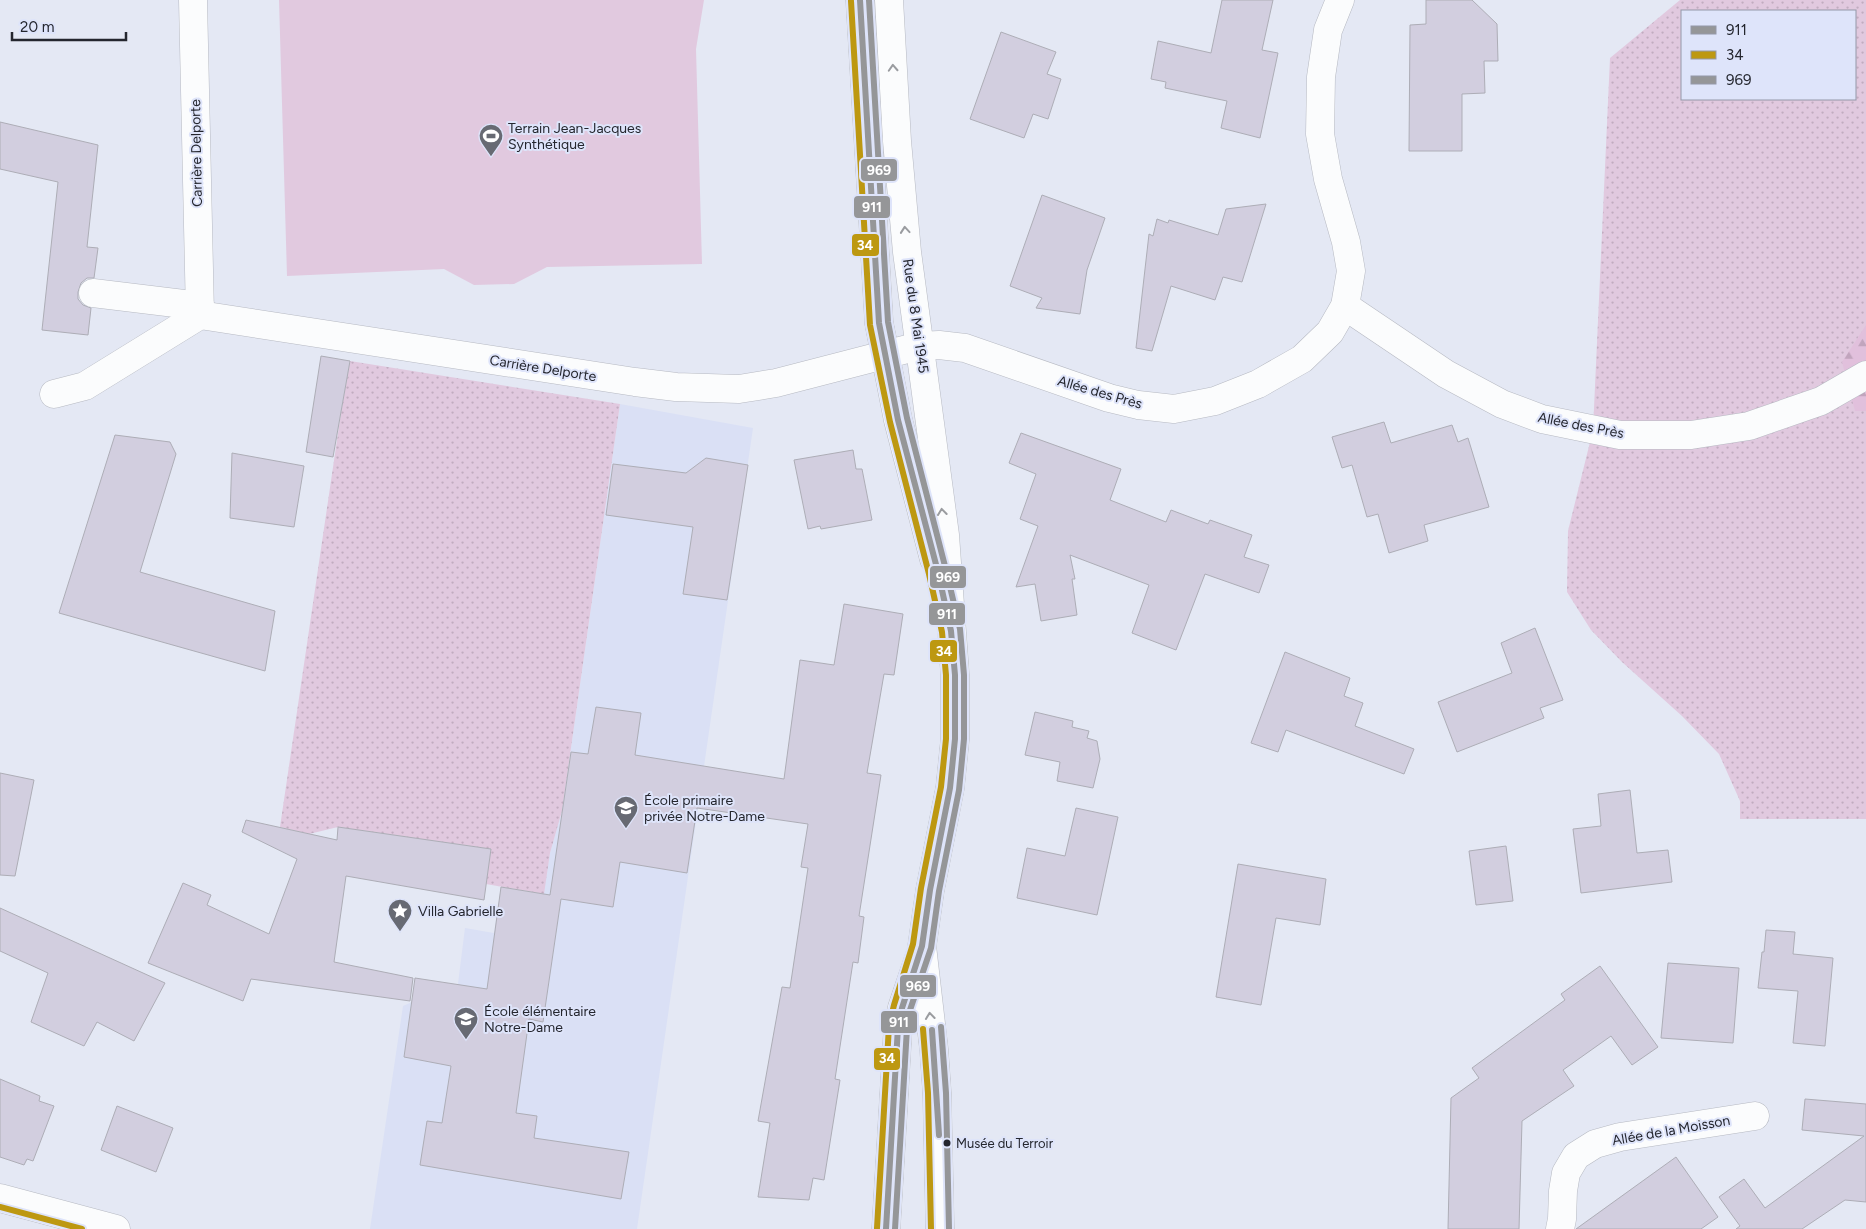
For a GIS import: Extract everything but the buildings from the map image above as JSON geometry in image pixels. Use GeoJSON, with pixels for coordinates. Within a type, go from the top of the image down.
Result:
{"type":"FeatureCollection","features":[{"type":"Feature","properties":{"kind":"street","name":"Carrière Delporte"},"geometry":{"type":"LineString","coordinates":[[193,0],[200,310]]}},
{"type":"Feature","properties":{"kind":"street","name":"Rue du 8 Mai 1945"},"geometry":{"type":"LineString","coordinates":[[860,0],[878,323],[898,420],[938,572],[951,631]]}},
{"type":"Feature","properties":{"kind":"street","name":"Rue du 8 Mai 1945"},"geometry":{"type":"LineString","coordinates":[[886,1229],[898,1027],[902,1008],[922,946],[930,890],[950,788],[956,739],[955,675],[945,535],[907,252],[897,141],[889,0]]}},
{"type":"Feature","properties":{"kind":"street","name":"Allée des Près"},"geometry":{"type":"LineString","coordinates":[[884,355],[919,346],[939,345],[965,348],[1109,398],[1138,405],[1174,409],[1215,401],[1258,384],[1302,360],[1330,332],[1345,306],[1351,271],[1346,242],[1328,178],[1320,134],[1321,77],[1328,30],[1340,0]]}},
{"type":"Feature","properties":{"kind":"street","name":"Carrière Delporte"},"geometry":{"type":"LineString","coordinates":[[93,293],[676,387],[739,388],[776,383],[884,355]]}},
{"type":"Feature","properties":{"kind":"street","name":"Allée des Près"},"geometry":{"type":"LineString","coordinates":[[1345,306],[1446,374],[1502,404],[1542,419],[1620,435],[1691,435],[1749,426],[1821,401],[1866,375]]}},
{"type":"Feature","properties":{"kind":"street"},"geometry":{"type":"LineString","coordinates":[[54,394],[85,386],[200,310]]}},
{"type":"Feature","properties":{"kind":"street","name":"Rue du 8 Mai 1945"},"geometry":{"type":"LineString","coordinates":[[922,946],[937,1093],[940,1229]]}},
{"type":"Feature","properties":{"kind":"street","name":"Allée de la Moisson"},"geometry":{"type":"LineString","coordinates":[[1560,1229],[1566,1173],[1576,1156],[1595,1144],[1620,1137],[1755,1116]]}},
{"type":"Feature","properties":{"kind":"street"},"geometry":{"type":"LineString","coordinates":[[0,1198],[116,1229]]}},
{"type":"Feature","properties":{"kind":"shaded area","name":"Terrain Jean-Jacques Synthétique"},"geometry":{"type":"Polygon","coordinates":[[[279,0],[704,0],[696,49],[702,264],[547,267],[514,284],[474,285],[444,269],[287,276],[279,0]]]}},
{"type":"Feature","properties":{"kind":"shaded area"},"geometry":{"type":"Polygon","coordinates":[[[1680,0],[1866,0],[1866,819],[1740,819],[1740,801],[1719,754],[1682,716],[1622,662],[1591,630],[1567,592],[1568,531],[1593,430],[1610,58],[1680,0]]]}},
{"type":"Feature","properties":{"kind":"shaded area"},"geometry":{"type":"Polygon","coordinates":[[[350,361],[620,404],[562,811],[550,853],[544,894],[486,884],[491,849],[338,827],[309,834],[280,827],[350,361]]]}},
{"type":"Feature","properties":{"kind":"shaded area","name":"École primaire privée Notre-Dame"},"geometry":{"type":"Polygon","coordinates":[[[620,404],[753,428],[637,1229],[370,1229],[403,1006],[412,1002],[455,1008],[465,928],[494,933],[501,887],[543,894],[550,853],[562,811],[620,404]]]}},
{"type":"Feature","properties":{"kind":"green space"},"geometry":{"type":"Polygon","coordinates":[[[1866,325],[1866,411],[1855,411],[1842,362],[1866,325]]]}},
{"type":"Feature","properties":{"kind":"transit line","name":"911"},"geometry":{"type":"LineString","coordinates":[[860,0],[879,323],[898,420],[938,572],[951,631],[955,675],[955,739],[950,788],[930,890],[922,946],[902,1008],[898,1027],[886,1229]]}},
{"type":"Feature","properties":{"kind":"transit line","name":"969"},"geometry":{"type":"LineString","coordinates":[[869,0],[888,322],[907,418],[960,629],[964,675],[964,739],[959,790],[939,891],[931,948],[910,1010],[907,1028],[895,1229]]}},
{"type":"Feature","properties":{"kind":"transit line","name":"34"},"geometry":{"type":"LineString","coordinates":[[851,1],[870,325],[890,422],[942,632],[946,675],[946,739],[941,787],[921,888],[913,944],[889,1026],[877,1228]]}},
{"type":"Feature","properties":{"kind":"transit line","name":"969"},"geometry":{"type":"LineString","coordinates":[[941,1027],[946,1093],[949,1229]]}},
{"type":"Feature","properties":{"kind":"transit line","name":"34"},"geometry":{"type":"LineString","coordinates":[[923,1029],[928,1093],[931,1229]]}},
{"type":"Feature","properties":{"kind":"transit line","name":"911"},"geometry":{"type":"LineString","coordinates":[[932,1030],[939,1135]]}},
{"type":"Feature","properties":{"kind":"transit line","name":"34"},"geometry":{"type":"LineString","coordinates":[[0,1207],[82,1229]]}},
{"type":"Feature","properties":{"kind":"place","name":"Terrain Jean-Jacques Synthétique"},"geometry":{"type":"Point","coordinates":[491,157]}},
{"type":"Feature","properties":{"kind":"place","name":"École primaire privée Notre-Dame"},"geometry":{"type":"Point","coordinates":[626,829]}},
{"type":"Feature","properties":{"kind":"place","name":"Villa Gabrielle"},"geometry":{"type":"Point","coordinates":[400,932]}},
{"type":"Feature","properties":{"kind":"place","name":"École élémentaire Notre-Dame"},"geometry":{"type":"Point","coordinates":[466,1040]}},
{"type":"Feature","properties":{"kind":"place","name":"Musée du Terroir"},"geometry":{"type":"Point","coordinates":[947,1143]}}]}
